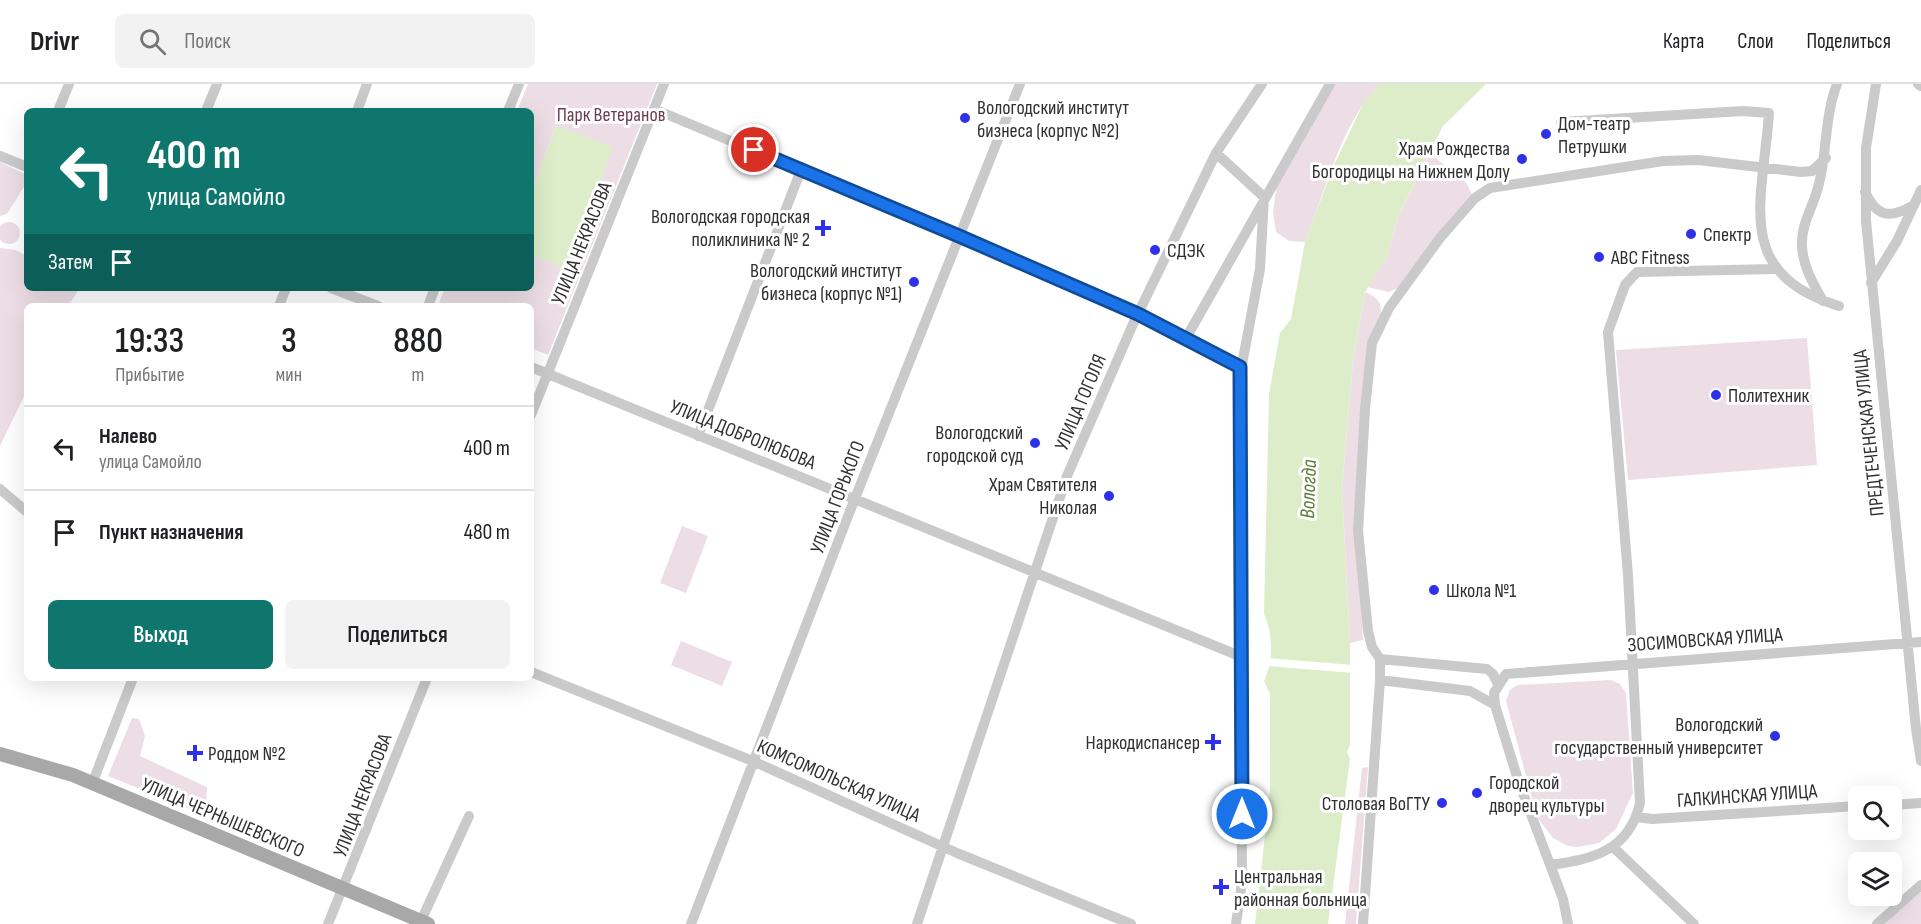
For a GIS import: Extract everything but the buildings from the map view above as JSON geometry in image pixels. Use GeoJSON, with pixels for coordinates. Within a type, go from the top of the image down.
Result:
{"type":"FeatureCollection","features":[{"type":"Feature","properties":{"kind":"main road","name":"УЛИЦА ЧЕРНЫШЕВСКОГО"},"geometry":{"type":"LineString","coordinates":[[0,754],[23,759],[92,784],[425,922]]}},
{"type":"Feature","properties":{"kind":"street"},"geometry":{"type":"LineString","coordinates":[[59,108],[69,84]]}},
{"type":"Feature","properties":{"kind":"street"},"geometry":{"type":"LineString","coordinates":[[207,108],[218,84]]}},
{"type":"Feature","properties":{"kind":"street"},"geometry":{"type":"LineString","coordinates":[[358,108],[367,84]]}},
{"type":"Feature","properties":{"kind":"street"},"geometry":{"type":"LineString","coordinates":[[509,108],[519,84]]}},
{"type":"Feature","properties":{"kind":"street","name":"УЛИЦА НЕКРАСОВА"},"geometry":{"type":"LineString","coordinates":[[534,407],[664,84]]}},
{"type":"Feature","properties":{"kind":"street","name":"УЛИЦА ГОРЬКОГО"},"geometry":{"type":"LineString","coordinates":[[691,924],[855,498],[1020,84]]}},
{"type":"Feature","properties":{"kind":"street","name":"УЛИЦА ГОГОЛЯ"},"geometry":{"type":"LineString","coordinates":[[918,924],[1067,476],[1138,314],[1216,153],[1262,84]]}},
{"type":"Feature","properties":{"kind":"street"},"geometry":{"type":"LineString","coordinates":[[1185,340],[1330,84]]}},
{"type":"Feature","properties":{"kind":"street"},"geometry":{"type":"LineString","coordinates":[[1824,301],[1806,270],[1801,243],[1803,227],[1816,195],[1826,158],[1831,105],[1837,84]]}},
{"type":"Feature","properties":{"kind":"street","name":"ПРЕДТЕЧЕНСКАЯ УЛИЦА"},"geometry":{"type":"LineString","coordinates":[[1876,84],[1866,148],[1865,191],[1871,284],[1921,762]]}},
{"type":"Feature","properties":{"kind":"street"},"geometry":{"type":"LineString","coordinates":[[654,109],[959,236],[1138,314],[1240,367]]}},
{"type":"Feature","properties":{"kind":"street"},"geometry":{"type":"LineString","coordinates":[[1561,122],[1743,111],[1769,113],[1761,196],[1762,235],[1768,257],[1775,269],[1797,288],[1839,306]]}},
{"type":"Feature","properties":{"kind":"street"},"geometry":{"type":"LineString","coordinates":[[1216,153],[1264,198]]}},
{"type":"Feature","properties":{"kind":"street"},"geometry":{"type":"LineString","coordinates":[[0,156],[24,166]]}},
{"type":"Feature","properties":{"kind":"street"},"geometry":{"type":"LineString","coordinates":[[1363,924],[1380,659],[1372,647],[1368,631],[1358,530],[1370,355],[1382,319],[1440,238],[1475,198],[1490,188],[1663,161],[1698,160],[1764,169],[1812,171],[1826,158]]}},
{"type":"Feature","properties":{"kind":"street"},"geometry":{"type":"LineString","coordinates":[[698,435],[801,170]]}},
{"type":"Feature","properties":{"kind":"street"},"geometry":{"type":"LineString","coordinates":[[1865,191],[1874,205],[1888,215],[1898,214],[1918,198]]}},
{"type":"Feature","properties":{"kind":"street"},"geometry":{"type":"LineString","coordinates":[[1236,924],[1242,882],[1240,367],[1260,269],[1264,198]]}},
{"type":"Feature","properties":{"kind":"street"},"geometry":{"type":"LineString","coordinates":[[1871,284],[1897,241],[1918,198]]}},
{"type":"Feature","properties":{"kind":"street"},"geometry":{"type":"LineString","coordinates":[[1550,865],[1589,858],[1613,847],[1637,817],[1641,794],[1634,662],[1608,332],[1625,285],[1637,272],[1775,269]]}},
{"type":"Feature","properties":{"kind":"street"},"geometry":{"type":"LineString","coordinates":[[339,291],[370,303]]}},
{"type":"Feature","properties":{"kind":"street","name":"УЛИЦА ДОБРОЛЮБОВА"},"geometry":{"type":"LineString","coordinates":[[534,368],[1242,657]]}},
{"type":"Feature","properties":{"kind":"street"},"geometry":{"type":"LineString","coordinates":[[0,489],[24,509]]}},
{"type":"Feature","properties":{"kind":"street","name":"ЗОСИМОВСКАЯ УЛИЦА"},"geometry":{"type":"LineString","coordinates":[[1498,684],[1506,674],[1634,662],[1921,642]]}},
{"type":"Feature","properties":{"kind":"street"},"geometry":{"type":"LineString","coordinates":[[1380,659],[1487,669],[1493,674],[1498,684],[1495,705],[1518,780],[1563,900],[1568,924]]}},
{"type":"Feature","properties":{"kind":"street","name":"КОМСОМОЛЬСКАЯ УЛИЦА"},"geometry":{"type":"LineString","coordinates":[[534,673],[754,762],[945,847],[1131,924]]}},
{"type":"Feature","properties":{"kind":"street"},"geometry":{"type":"LineString","coordinates":[[1380,680],[1470,691],[1495,705]]}},
{"type":"Feature","properties":{"kind":"street"},"geometry":{"type":"LineString","coordinates":[[92,784],[132,681]]}},
{"type":"Feature","properties":{"kind":"street","name":"УЛИЦА НЕКРАСОВА"},"geometry":{"type":"LineString","coordinates":[[328,924],[426,681]]}},
{"type":"Feature","properties":{"kind":"street"},"geometry":{"type":"LineString","coordinates":[[1902,804],[1921,803]]}},
{"type":"Feature","properties":{"kind":"street","name":"ГАЛКИНСКАЯ УЛИЦА"},"geometry":{"type":"LineString","coordinates":[[1637,817],[1653,819],[1848,807]]}},
{"type":"Feature","properties":{"kind":"street"},"geometry":{"type":"LineString","coordinates":[[425,922],[469,816]]}},
{"type":"Feature","properties":{"kind":"street"},"geometry":{"type":"LineString","coordinates":[[1613,847],[1694,924]]}},
{"type":"Feature","properties":{"kind":"street"},"geometry":{"type":"LineString","coordinates":[[1877,924],[1921,885]]}},
{"type":"Feature","properties":{"kind":"green space","name":"Парк Ветеранов"},"geometry":{"type":"Polygon","coordinates":[[[528,84],[657,84],[548,355],[534,349],[534,303],[439,303],[444,291],[534,291],[534,256],[569,268],[556,126],[534,186],[534,108],[518,108],[528,84]]]}},
{"type":"Feature","properties":{"kind":"green space"},"geometry":{"type":"Polygon","coordinates":[[[1334,84],[1381,84],[1367,99],[1345,137],[1305,242],[1289,241],[1276,232],[1273,213],[1277,182],[1334,84]]]}},
{"type":"Feature","properties":{"kind":"green space"},"geometry":{"type":"Polygon","coordinates":[[[1430,153],[1467,184],[1472,195],[1400,287],[1389,292],[1367,287],[1386,259],[1398,217],[1430,153]]]}},
{"type":"Feature","properties":{"kind":"green space"},"geometry":{"type":"Polygon","coordinates":[[[0,162],[24,174],[24,187],[7,214],[0,216],[0,162]]]}},
{"type":"Feature","properties":{"kind":"green space"},"geometry":{"type":"Polygon","coordinates":[[[9,222],[17,225],[19,229],[17,241],[9,244],[1,241],[-1,229],[1,225],[9,222]]]}},
{"type":"Feature","properties":{"kind":"green space"},"geometry":{"type":"Polygon","coordinates":[[[0,248],[16,250],[24,254],[24,291],[78,291],[70,303],[24,303],[24,396],[0,446],[0,248]]]}},
{"type":"Feature","properties":{"kind":"green space"},"geometry":{"type":"Polygon","coordinates":[[[1365,292],[1377,299],[1381,313],[1374,331],[1360,587],[1363,640],[1350,643],[1342,489],[1353,361],[1365,292]]]}},
{"type":"Feature","properties":{"kind":"green space","name":"Политехник"},"geometry":{"type":"Polygon","coordinates":[[[1807,338],[1817,465],[1628,480],[1616,350],[1807,338]]]}},
{"type":"Feature","properties":{"kind":"green space"},"geometry":{"type":"Polygon","coordinates":[[[682,526],[708,536],[686,593],[660,583],[682,526]]]}},
{"type":"Feature","properties":{"kind":"green space"},"geometry":{"type":"Polygon","coordinates":[[[681,641],[732,662],[722,686],[671,665],[681,641]]]}},
{"type":"Feature","properties":{"kind":"green space"},"geometry":{"type":"Polygon","coordinates":[[[1611,680],[1620,684],[1626,693],[1633,793],[1616,829],[1599,843],[1578,847],[1568,846],[1553,838],[1537,817],[1506,701],[1510,690],[1517,685],[1611,680]]]}},
{"type":"Feature","properties":{"kind":"green space"},"geometry":{"type":"Polygon","coordinates":[[[132,718],[139,719],[145,736],[140,756],[207,787],[206,804],[199,813],[108,776],[132,718]]]}},
{"type":"Feature","properties":{"kind":"green space"},"geometry":{"type":"Polygon","coordinates":[[[1368,767],[1356,924],[1345,924],[1362,768],[1368,767]]]}},
{"type":"Feature","properties":{"kind":"green space"},"geometry":{"type":"Polygon","coordinates":[[[1921,892],[1921,924],[1883,924],[1921,892]]]}},
{"type":"Feature","properties":{"kind":"water","name":"Вологда"},"geometry":{"type":"Polygon","coordinates":[[[1381,84],[1486,84],[1443,126],[1398,217],[1386,259],[1365,292],[1353,361],[1342,489],[1350,643],[1350,745],[1347,752],[1350,759],[1328,924],[1255,924],[1270,792],[1270,694],[1264,681],[1271,656],[1269,630],[1264,614],[1269,394],[1280,333],[1291,319],[1305,242],[1333,167],[1366,98],[1381,84]]]}},
{"type":"Feature","properties":{"kind":"water"},"geometry":{"type":"Polygon","coordinates":[[[556,126],[613,147],[569,269],[534,256],[534,186],[556,126]]]}},
{"type":"Feature","properties":{"kind":"pier"},"geometry":{"type":"Polygon","coordinates":[[[1267,658],[1353,665],[1353,673],[1267,666],[1267,658]]]}},
{"type":"Feature","properties":{"kind":"place","name":"Вологодский институт бизнеса (корпус №2)"},"geometry":{"type":"Point","coordinates":[965,118]}},
{"type":"Feature","properties":{"kind":"place","name":"Дом-театр Петрушки"},"geometry":{"type":"Point","coordinates":[1546,134]}},
{"type":"Feature","properties":{"kind":"place","name":"Храм Рождества Богородицы на Нижнем Долу"},"geometry":{"type":"Point","coordinates":[1522,159]}},
{"type":"Feature","properties":{"kind":"place","name":"Вологодская городская поликлиника № 2"},"geometry":{"type":"Point","coordinates":[823,228]}},
{"type":"Feature","properties":{"kind":"place","name":"Спектр"},"geometry":{"type":"Point","coordinates":[1691,234]}},
{"type":"Feature","properties":{"kind":"place","name":"СДЭК"},"geometry":{"type":"Point","coordinates":[1155,250]}},
{"type":"Feature","properties":{"kind":"place","name":"ABC Fitness"},"geometry":{"type":"Point","coordinates":[1599,257]}},
{"type":"Feature","properties":{"kind":"place","name":"Вологодский институт бизнеса (корпус №1)"},"geometry":{"type":"Point","coordinates":[914,282]}},
{"type":"Feature","properties":{"kind":"place","name":"Политехник"},"geometry":{"type":"Point","coordinates":[1716,395]}},
{"type":"Feature","properties":{"kind":"place","name":"Вологодский городской суд"},"geometry":{"type":"Point","coordinates":[1035,443]}},
{"type":"Feature","properties":{"kind":"place","name":"Храм Святителя Николая"},"geometry":{"type":"Point","coordinates":[1109,496]}},
{"type":"Feature","properties":{"kind":"place","name":"Школа №1"},"geometry":{"type":"Point","coordinates":[1434,590]}},
{"type":"Feature","properties":{"kind":"place","name":"Вологодский государственный университет"},"geometry":{"type":"Point","coordinates":[1775,736]}},
{"type":"Feature","properties":{"kind":"place","name":"Наркодиспансер"},"geometry":{"type":"Point","coordinates":[1213,742]}},
{"type":"Feature","properties":{"kind":"place","name":"Роддом №2"},"geometry":{"type":"Point","coordinates":[195,753]}},
{"type":"Feature","properties":{"kind":"place","name":"Городской дворец культуры"},"geometry":{"type":"Point","coordinates":[1477,793]}},
{"type":"Feature","properties":{"kind":"place","name":"Столовая ВоГТУ"},"geometry":{"type":"Point","coordinates":[1442,803]}},
{"type":"Feature","properties":{"kind":"place","name":"Центральная районная больница"},"geometry":{"type":"Point","coordinates":[1221,887]}},
{"type":"Feature","properties":{"kind":"route"},"geometry":{"type":"LineString","coordinates":[[754,150],[1138,314],[1240,367],[1242,814]]}}]}
